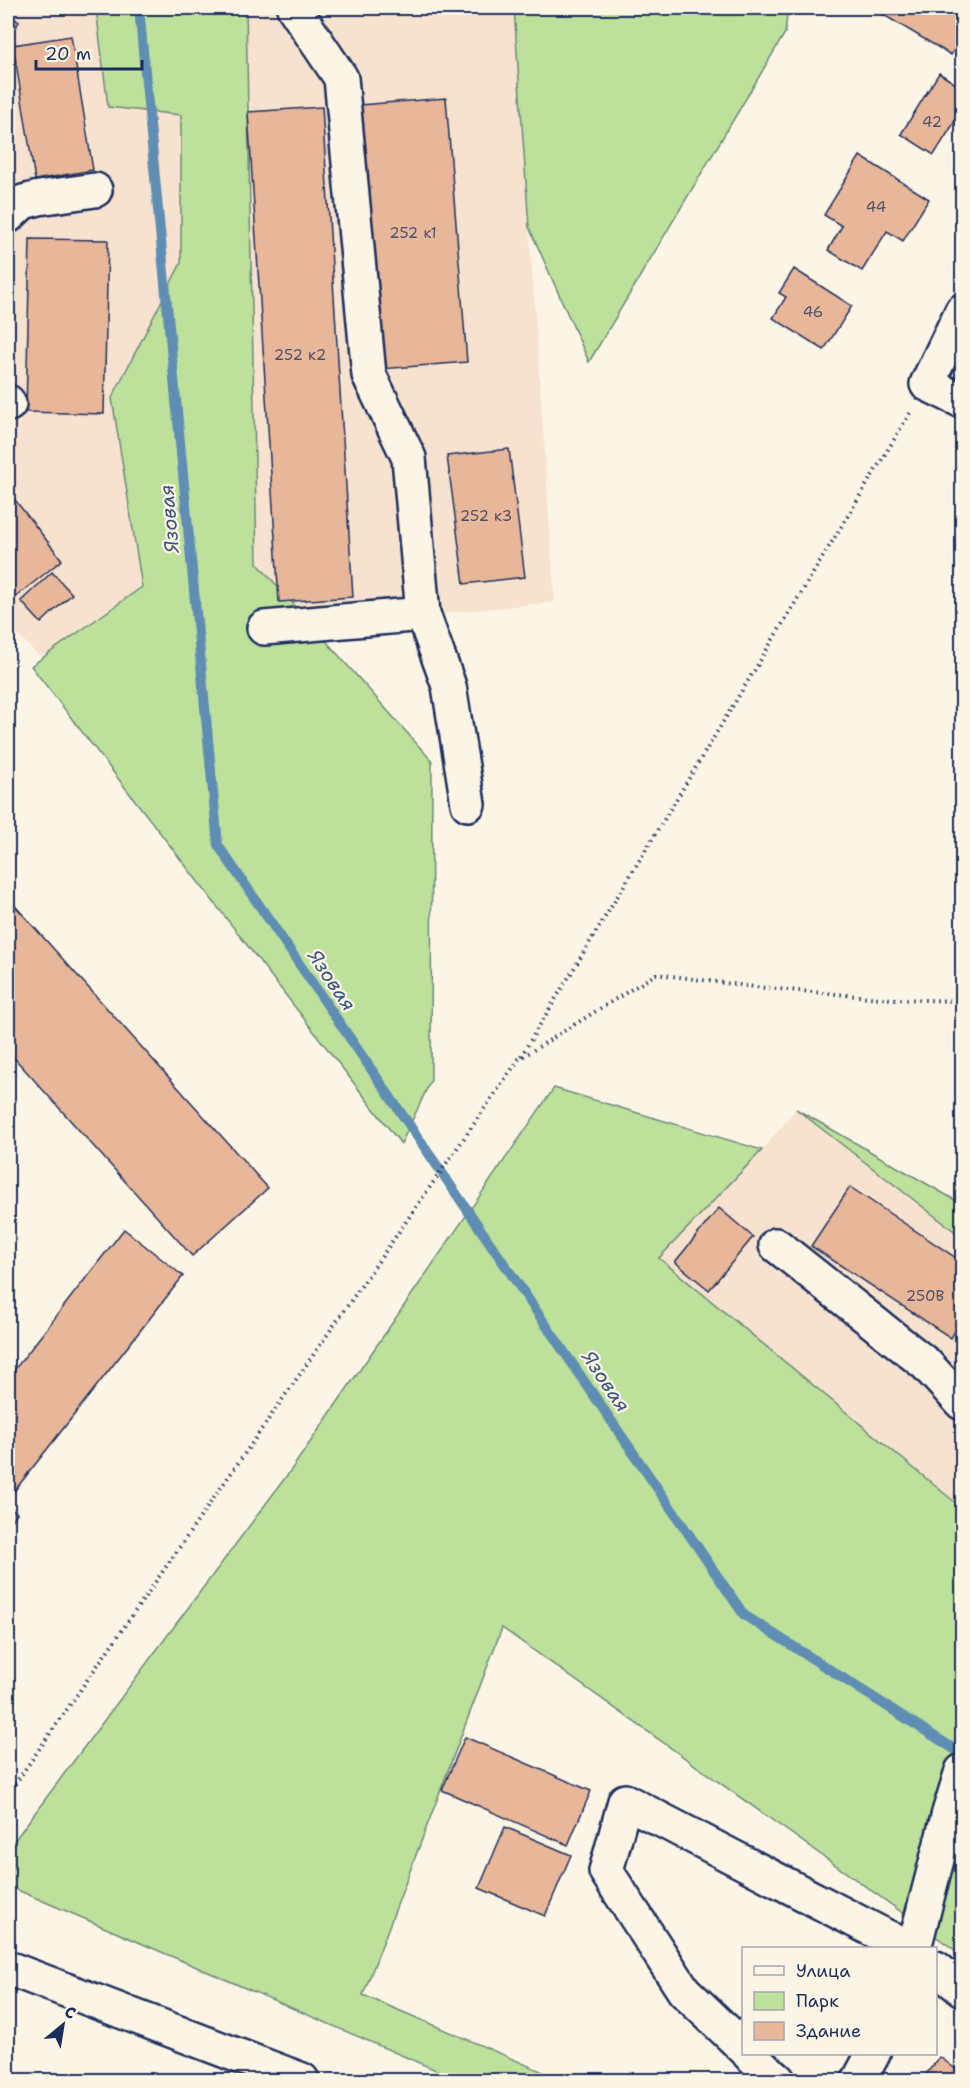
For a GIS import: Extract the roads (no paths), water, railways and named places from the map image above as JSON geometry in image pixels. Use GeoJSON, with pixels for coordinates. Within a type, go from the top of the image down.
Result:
{"type":"FeatureCollection","features":[{"type":"Feature","properties":{"kind":"street"},"geometry":{"type":"LineString","coordinates":[[294,8],[341,78],[369,375],[409,458],[423,614],[449,686],[468,804]]}},
{"type":"Feature","properties":{"kind":"street"},"geometry":{"type":"LineString","coordinates":[[8,216],[23,202],[96,190]]}},
{"type":"Feature","properties":{"kind":"street"},"geometry":{"type":"LineString","coordinates":[[963,311],[927,384],[963,401]]}},
{"type":"Feature","properties":{"kind":"street"},"geometry":{"type":"LineString","coordinates":[[264,628],[423,614]]}},
{"type":"Feature","properties":{"kind":"street"},"geometry":{"type":"LineString","coordinates":[[776,1245],[926,1364],[963,1403]]}},
{"type":"Feature","properties":{"kind":"street"},"geometry":{"type":"LineString","coordinates":[[914,1947],[949,1814],[963,1771]]}},
{"type":"Feature","properties":{"kind":"street"},"geometry":{"type":"LineString","coordinates":[[742,2046],[684,1991],[606,1871],[625,1801],[906,1947]]}},
{"type":"Feature","properties":{"kind":"street"},"geometry":{"type":"LineString","coordinates":[[8,1968],[302,2080]]}},
{"type":"Feature","properties":{"kind":"street"},"geometry":{"type":"LineString","coordinates":[[937,1969],[963,1989]]}},
{"type":"Feature","properties":{"kind":"street"},"geometry":{"type":"LineString","coordinates":[[751,2055],[778,2080]]}},
{"type":"Feature","properties":{"kind":"street"},"geometry":{"type":"LineString","coordinates":[[859,2080],[872,2055]]}},
{"type":"Feature","properties":{"kind":"waterway","name":"Язовая"},"geometry":{"type":"LineString","coordinates":[[139,8],[218,845],[744,1615],[962,1754]]}}]}
